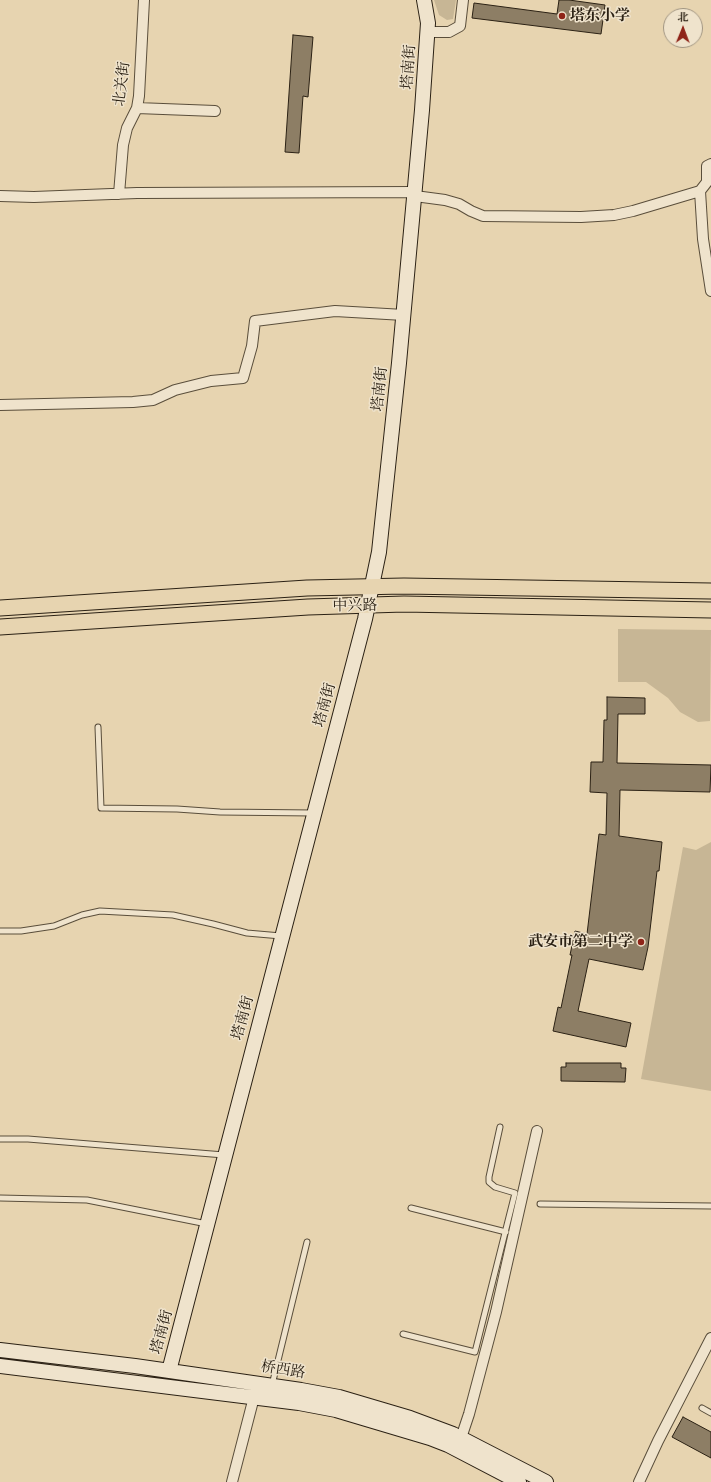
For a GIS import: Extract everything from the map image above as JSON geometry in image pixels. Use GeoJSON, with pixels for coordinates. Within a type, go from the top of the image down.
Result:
{"type":"FeatureCollection","features":[{"type":"Feature","properties":{"kind":"main road","name":"中兴路"},"geometry":{"type":"LineString","coordinates":[[0,608],[307,588],[372,586],[711,591]]}},
{"type":"Feature","properties":{"kind":"main road","name":"中兴路"},"geometry":{"type":"LineString","coordinates":[[0,627],[308,606],[411,605],[711,610]]}},
{"type":"Feature","properties":{"kind":"street","name":"北关街"},"geometry":{"type":"LineString","coordinates":[[119,194],[123,145],[127,128],[137,108],[139,96],[144,0]]}},
{"type":"Feature","properties":{"kind":"street","name":"塔南街"},"geometry":{"type":"LineString","coordinates":[[169,1371],[368,605],[380,552],[404,315],[428,32],[424,0]]}},
{"type":"Feature","properties":{"kind":"street"},"geometry":{"type":"LineString","coordinates":[[428,32],[449,32],[460,26],[463,0]]}},
{"type":"Feature","properties":{"kind":"street"},"geometry":{"type":"LineString","coordinates":[[137,108],[215,112]]}},
{"type":"Feature","properties":{"kind":"street"},"geometry":{"type":"LineString","coordinates":[[0,196],[34,197],[119,194],[415,194],[459,204],[483,216],[614,215],[633,211],[700,191],[707,182],[707,166],[711,164]]}},
{"type":"Feature","properties":{"kind":"street"},"geometry":{"type":"LineString","coordinates":[[700,191],[703,239],[711,291]]}},
{"type":"Feature","properties":{"kind":"street"},"geometry":{"type":"LineString","coordinates":[[0,405],[133,402],[152,400],[175,390],[211,381],[243,378],[252,346],[255,321],[336,311],[404,315]]}},
{"type":"Feature","properties":{"kind":"street"},"geometry":{"type":"LineString","coordinates":[[461,1438],[469,1414],[496,1312],[537,1131]]}},
{"type":"Feature","properties":{"kind":"street"},"geometry":{"type":"LineString","coordinates":[[639,1482],[658,1441],[711,1338]]}},
{"type":"Feature","properties":{"kind":"street","name":"桥西路"},"geometry":{"type":"LineString","coordinates":[[0,1350],[169,1371],[339,1397],[434,1426],[461,1438],[546,1482]]}},
{"type":"Feature","properties":{"kind":"street","name":"桥西路"},"geometry":{"type":"LineString","coordinates":[[0,1366],[299,1402],[336,1410],[406,1430],[448,1446],[519,1482]]}},
{"type":"Feature","properties":{"kind":"street"},"geometry":{"type":"LineString","coordinates":[[232,1482],[254,1397]]}},
{"type":"Feature","properties":{"kind":"lane"},"geometry":{"type":"LineString","coordinates":[[98,727],[101,808],[177,809],[220,812],[314,813]]}},
{"type":"Feature","properties":{"kind":"lane"},"geometry":{"type":"LineString","coordinates":[[0,931],[21,931],[54,926],[82,915],[100,911],[173,915],[247,933],[282,936]]}},
{"type":"Feature","properties":{"kind":"lane"},"geometry":{"type":"LineString","coordinates":[[403,1334],[475,1352],[516,1194],[494,1187],[489,1182],[500,1126]]}},
{"type":"Feature","properties":{"kind":"lane"},"geometry":{"type":"LineString","coordinates":[[0,1139],[28,1139],[225,1155]]}},
{"type":"Feature","properties":{"kind":"lane"},"geometry":{"type":"LineString","coordinates":[[0,1198],[87,1200],[207,1224]]}},
{"type":"Feature","properties":{"kind":"lane"},"geometry":{"type":"LineString","coordinates":[[540,1204],[711,1206]]}},
{"type":"Feature","properties":{"kind":"lane"},"geometry":{"type":"LineString","coordinates":[[411,1208],[506,1232]]}},
{"type":"Feature","properties":{"kind":"lane"},"geometry":{"type":"LineString","coordinates":[[272,1386],[307,1242]]}},
{"type":"Feature","properties":{"kind":"lane"},"geometry":{"type":"LineString","coordinates":[[702,1408],[711,1413]]}},
{"type":"Feature","properties":{"kind":"shaded area"},"geometry":{"type":"Polygon","coordinates":[[[434,0],[456,0],[453,19],[447,20],[439,15],[434,0]]]}},
{"type":"Feature","properties":{"kind":"shaded area"},"geometry":{"type":"Polygon","coordinates":[[[618,629],[711,630],[710,721],[698,722],[680,712],[668,698],[646,682],[618,682],[618,629]]]}},
{"type":"Feature","properties":{"kind":"shaded area"},"geometry":{"type":"Polygon","coordinates":[[[711,842],[711,1091],[641,1079],[683,847],[696,850],[711,842]]]}},
{"type":"Feature","properties":{"kind":"building"},"geometry":{"type":"Polygon","coordinates":[[[559,0],[605,5],[601,34],[472,18],[474,3],[557,14],[559,0]]]}},
{"type":"Feature","properties":{"kind":"building"},"geometry":{"type":"Polygon","coordinates":[[[293,35],[313,37],[308,97],[303,96],[299,153],[285,152],[293,35]]]}},
{"type":"Feature","properties":{"kind":"building"},"geometry":{"type":"Polygon","coordinates":[[[607,697],[645,698],[645,714],[618,714],[617,763],[711,765],[710,792],[620,790],[619,836],[662,842],[648,947],[643,970],[589,959],[578,1011],[631,1023],[626,1047],[553,1031],[558,1007],[561,1008],[572,955],[570,955],[575,931],[587,934],[599,834],[606,835],[607,793],[590,792],[591,762],[603,762],[604,720],[607,720],[607,697]]]}},
{"type":"Feature","properties":{"kind":"building"},"geometry":{"type":"Polygon","coordinates":[[[566,1063],[621,1063],[621,1068],[626,1068],[625,1082],[561,1081],[561,1067],[566,1067],[566,1063]]]}},
{"type":"Feature","properties":{"kind":"building"},"geometry":{"type":"Polygon","coordinates":[[[683,1417],[711,1432],[711,1458],[672,1437],[683,1417]]]}},
{"type":"Feature","properties":{"kind":"place","name":"塔东小学"},"geometry":{"type":"Point","coordinates":[562,16]}},
{"type":"Feature","properties":{"kind":"place","name":"武安市第二中学"},"geometry":{"type":"Point","coordinates":[641,942]}}]}
